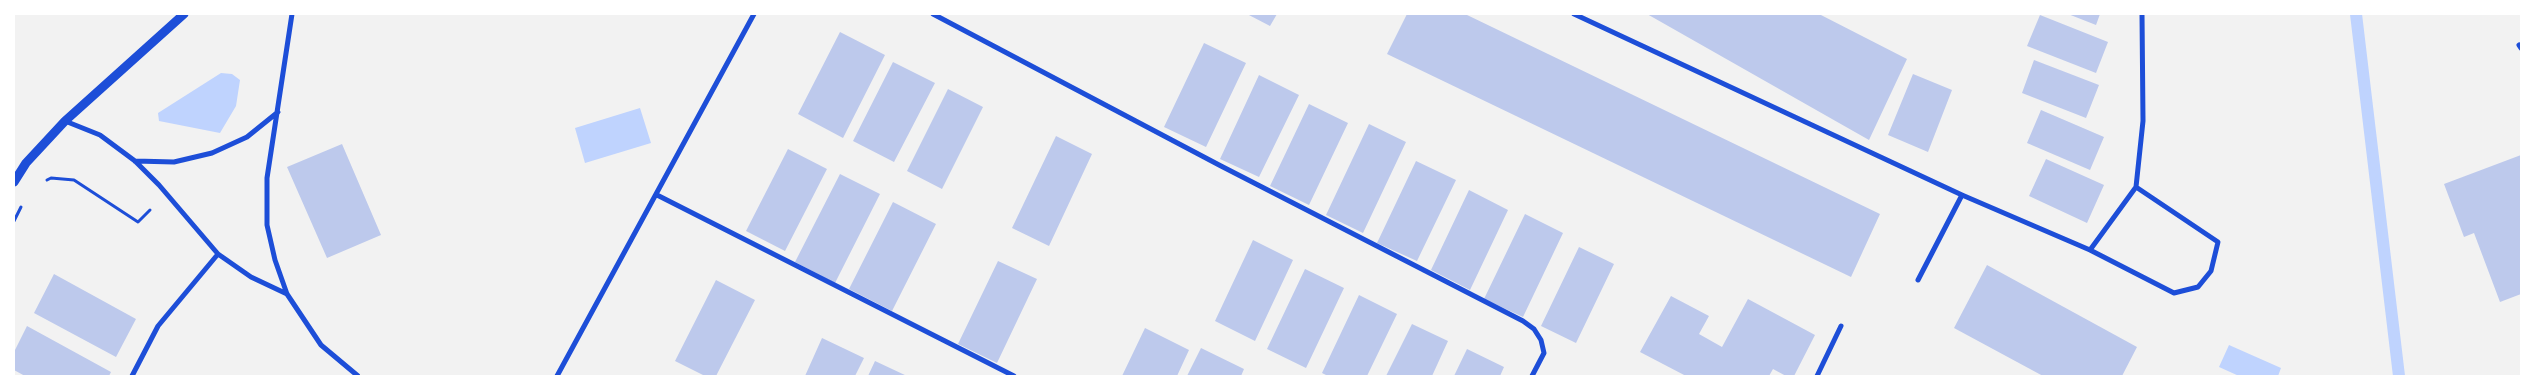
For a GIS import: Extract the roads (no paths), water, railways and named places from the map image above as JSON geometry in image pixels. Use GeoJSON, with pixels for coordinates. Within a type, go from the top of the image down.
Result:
{"type":"FeatureCollection","features":[{"type":"Feature","properties":{"kind":"street"},"geometry":{"type":"LineString","coordinates":[[14,182],[26,163],[65,121],[184,14]]}},
{"type":"Feature","properties":{"kind":"street"},"geometry":{"type":"LineString","coordinates":[[292,14],[267,178],[267,224],[275,260],[287,294],[322,345],[358,376]]}},
{"type":"Feature","properties":{"kind":"street"},"geometry":{"type":"LineString","coordinates":[[557,376],[754,14]]}},
{"type":"Feature","properties":{"kind":"street"},"geometry":{"type":"LineString","coordinates":[[933,14],[1221,166],[1523,321],[1534,329],[1542,340],[1544,353],[1532,376]]}},
{"type":"Feature","properties":{"kind":"street"},"geometry":{"type":"LineString","coordinates":[[1574,14],[1962,195],[2090,250],[2174,293],[2198,287],[2211,271],[2218,242],[2136,187]]}},
{"type":"Feature","properties":{"kind":"street"},"geometry":{"type":"LineString","coordinates":[[2090,250],[2136,187],[2143,120],[2142,14]]}},
{"type":"Feature","properties":{"kind":"street"},"geometry":{"type":"LineString","coordinates":[[135,161],[174,162],[212,153],[247,137],[278,112]]}},
{"type":"Feature","properties":{"kind":"street"},"geometry":{"type":"LineString","coordinates":[[65,121],[100,135],[135,161],[218,254],[251,277],[287,294]]}},
{"type":"Feature","properties":{"kind":"street"},"geometry":{"type":"LineString","coordinates":[[657,195],[1014,376]]}},
{"type":"Feature","properties":{"kind":"street"},"geometry":{"type":"LineString","coordinates":[[1918,280],[1962,195]]}},
{"type":"Feature","properties":{"kind":"street"},"geometry":{"type":"LineString","coordinates":[[132,376],[158,326],[218,254]]}},
{"type":"Feature","properties":{"kind":"street"},"geometry":{"type":"LineString","coordinates":[[1817,376],[1841,326]]}},
{"type":"Feature","properties":{"kind":"water"},"geometry":{"type":"Polygon","coordinates":[[[221,73],[232,74],[240,80],[236,106],[220,133],[159,121],[158,113],[221,73]]]}},
{"type":"Feature","properties":{"kind":"water"},"geometry":{"type":"Polygon","coordinates":[[[640,108],[651,143],[585,163],[575,128],[640,108]]]}},
{"type":"Feature","properties":{"kind":"water"},"geometry":{"type":"Polygon","coordinates":[[[2229,345],[2281,368],[2278,376],[2239,376],[2219,367],[2229,345]]]}},
{"type":"Feature","properties":{"kind":"waterway"},"geometry":{"type":"LineString","coordinates":[[2356,14],[2399,376]]}}]}
